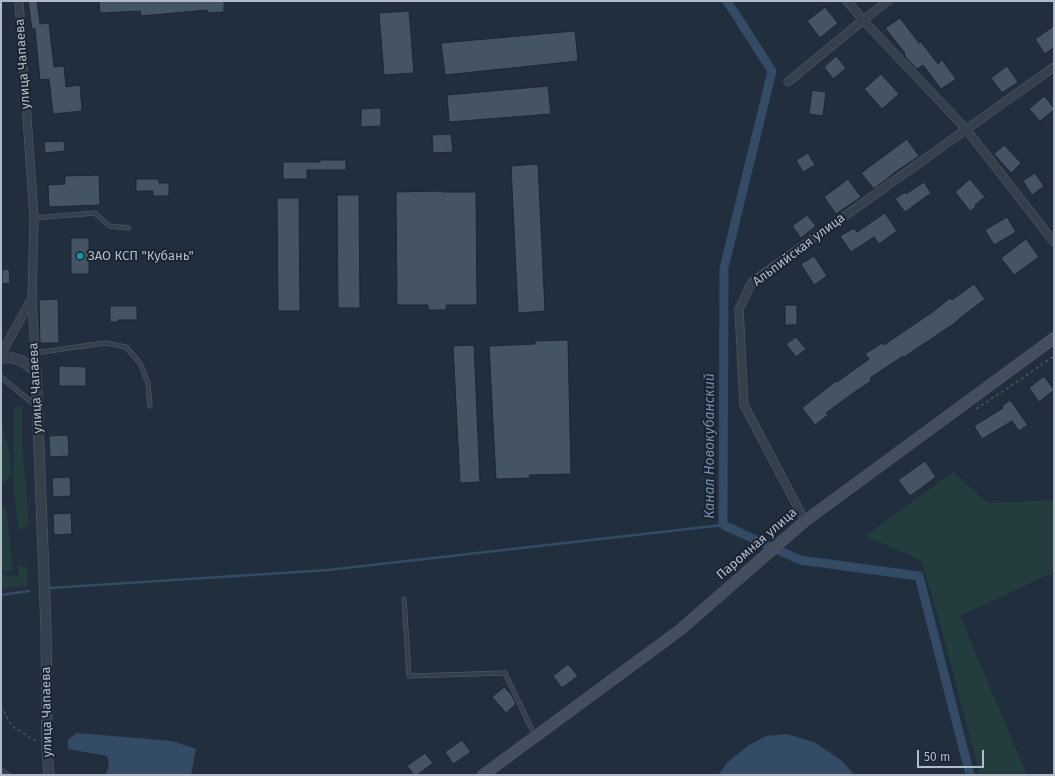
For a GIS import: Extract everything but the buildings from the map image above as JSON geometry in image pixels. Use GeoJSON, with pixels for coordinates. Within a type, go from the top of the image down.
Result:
{"type":"FeatureCollection","features":[{"type":"Feature","properties":{"kind":"main road","name":"Паромная улица"},"geometry":{"type":"LineString","coordinates":[[483,775],[680,630],[804,521],[1054,338]]}},
{"type":"Feature","properties":{"kind":"street","name":"улица Чапаева"},"geometry":{"type":"LineString","coordinates":[[19,1],[34,218],[32,299],[46,628],[48,775]]}},
{"type":"Feature","properties":{"kind":"street"},"geometry":{"type":"LineString","coordinates":[[847,1],[863,20],[966,129],[1054,242]]}},
{"type":"Feature","properties":{"kind":"street"},"geometry":{"type":"LineString","coordinates":[[788,82],[888,1]]}},
{"type":"Feature","properties":{"kind":"street","name":"Альпийская улица"},"geometry":{"type":"LineString","coordinates":[[804,521],[744,405],[739,309],[752,282],[1054,68]]}},
{"type":"Feature","properties":{"kind":"street"},"geometry":{"type":"LineString","coordinates":[[1,353],[32,299]]}},
{"type":"Feature","properties":{"kind":"street"},"geometry":{"type":"LineString","coordinates":[[1,359],[9,357],[22,361],[36,371]]}},
{"type":"Feature","properties":{"kind":"lane"},"geometry":{"type":"LineString","coordinates":[[34,218],[95,213],[109,226],[129,228]]}},
{"type":"Feature","properties":{"kind":"lane"},"geometry":{"type":"LineString","coordinates":[[35,353],[105,343],[126,347],[140,363],[148,383],[150,406]]}},
{"type":"Feature","properties":{"kind":"lane"},"geometry":{"type":"LineString","coordinates":[[1,377],[37,406]]}},
{"type":"Feature","properties":{"kind":"lane"},"geometry":{"type":"LineString","coordinates":[[404,600],[409,676],[505,672],[535,737]]}},
{"type":"Feature","properties":{"kind":"lane"},"geometry":{"type":"LineString","coordinates":[[1,770],[8,775]]}},
{"type":"Feature","properties":{"kind":"path"},"geometry":{"type":"LineString","coordinates":[[1,706],[12,726],[47,748]]}},
{"type":"Feature","properties":{"kind":"green space"},"geometry":{"type":"Polygon","coordinates":[[[22,406],[22,443],[29,525],[19,531],[14,492],[14,407],[22,406]]]}},
{"type":"Feature","properties":{"kind":"green space"},"geometry":{"type":"Polygon","coordinates":[[[1,422],[10,454],[11,474],[4,484],[1,485],[1,422]]]}},
{"type":"Feature","properties":{"kind":"green space"},"geometry":{"type":"Polygon","coordinates":[[[953,472],[988,503],[1054,500],[1054,572],[960,616],[1027,775],[980,775],[939,620],[921,560],[865,536],[953,472]]]}},
{"type":"Feature","properties":{"kind":"green space"},"geometry":{"type":"Polygon","coordinates":[[[6,506],[13,570],[1,572],[1,507],[6,506]]]}},
{"type":"Feature","properties":{"kind":"green space"},"geometry":{"type":"Polygon","coordinates":[[[17,565],[27,568],[27,586],[1,589],[1,575],[19,576],[17,565]]]}},
{"type":"Feature","properties":{"kind":"water"},"geometry":{"type":"Polygon","coordinates":[[[77,733],[172,741],[196,749],[191,775],[106,775],[109,765],[107,756],[68,749],[68,739],[77,733]]]}},
{"type":"Feature","properties":{"kind":"water"},"geometry":{"type":"Polygon","coordinates":[[[786,734],[814,742],[841,760],[855,775],[718,775],[728,762],[749,745],[766,736],[786,734]]]}},
{"type":"Feature","properties":{"kind":"waterway","name":"Канал Новокубанский"},"geometry":{"type":"LineString","coordinates":[[727,1],[772,71],[724,268],[723,525],[800,560],[919,576],[970,775]]}},
{"type":"Feature","properties":{"kind":"waterway"},"geometry":{"type":"LineString","coordinates":[[50,588],[328,570],[723,525]]}},
{"type":"Feature","properties":{"kind":"waterway"},"geometry":{"type":"LineString","coordinates":[[1,595],[29,591]]}},
{"type":"Feature","properties":{"kind":"place","name":"ЗАО КСП \"Кубань\""},"geometry":{"type":"Point","coordinates":[80,256]}}]}
